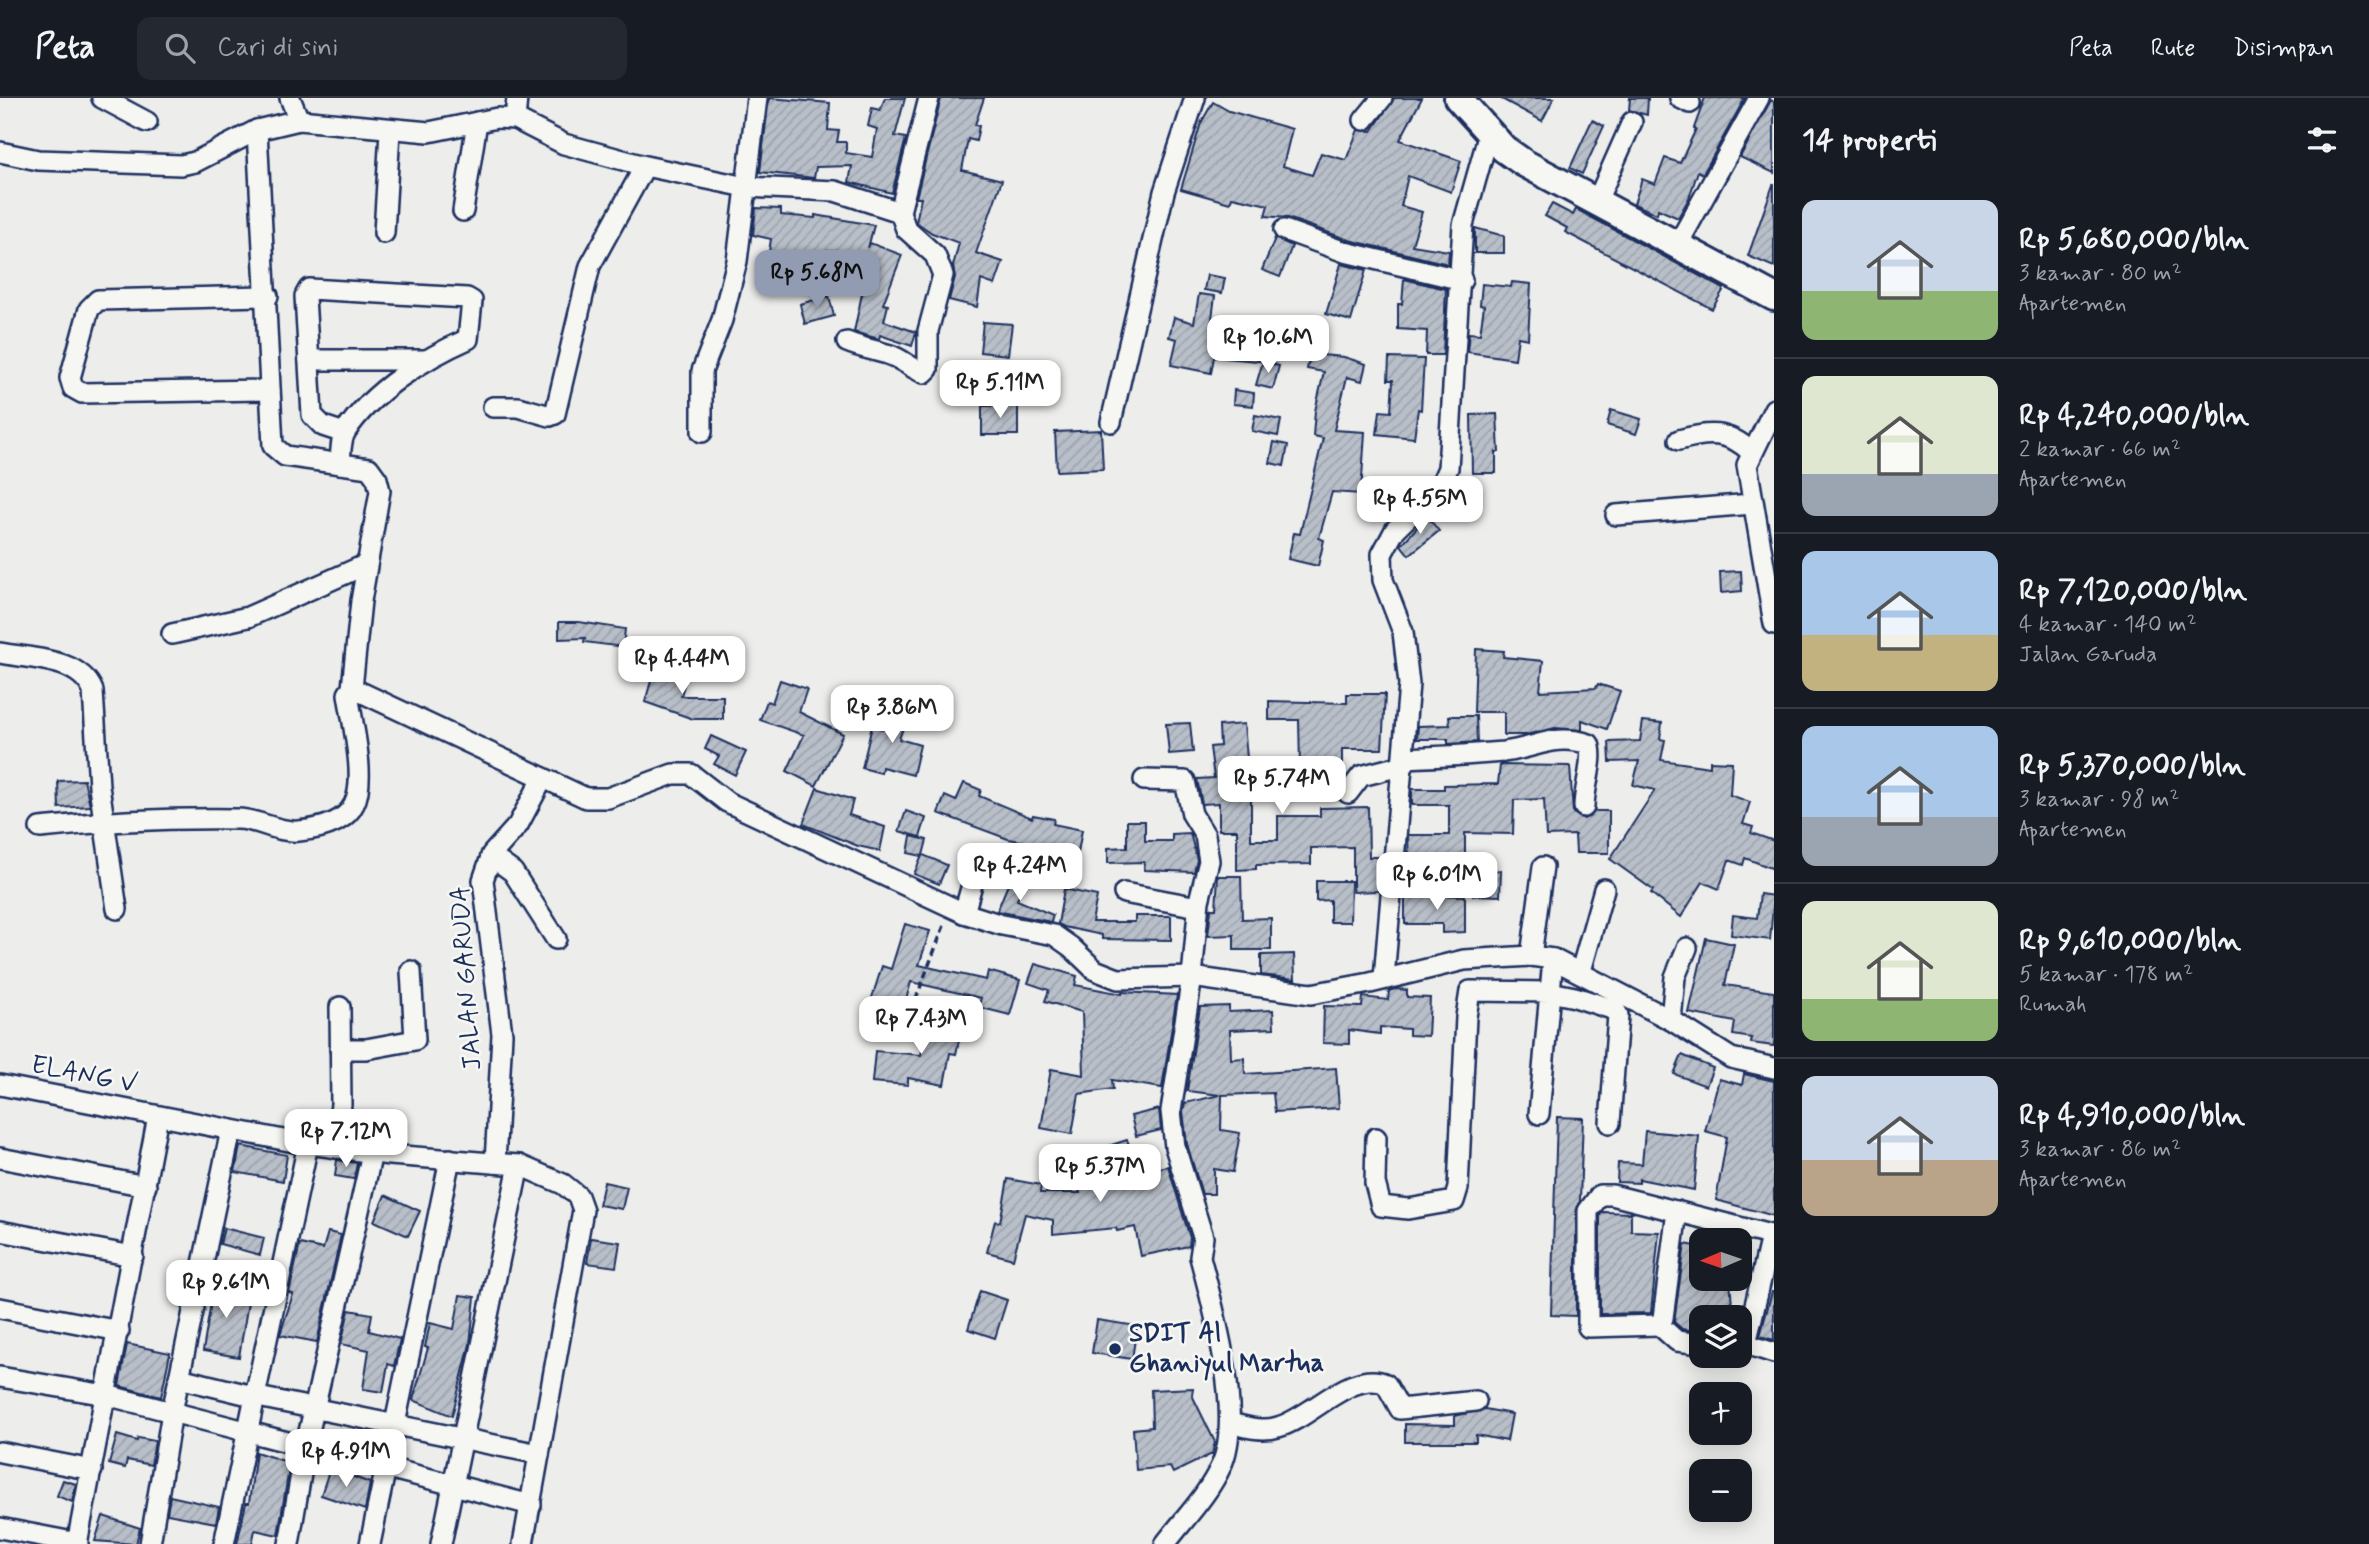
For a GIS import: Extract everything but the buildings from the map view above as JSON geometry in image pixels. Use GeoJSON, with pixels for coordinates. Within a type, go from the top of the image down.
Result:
{"type":"FeatureCollection","features":[{"type":"Feature","properties":{"kind":"main road"},"geometry":{"type":"LineString","coordinates":[[1458,98],[1489,133],[1524,163],[1770,291]]}},
{"type":"Feature","properties":{"kind":"street"},"geometry":{"type":"LineString","coordinates":[[102,98],[146,122]]}},
{"type":"Feature","properties":{"kind":"street"},"geometry":{"type":"LineString","coordinates":[[290,98],[299,120]]}},
{"type":"Feature","properties":{"kind":"street"},"geometry":{"type":"LineString","coordinates":[[515,119],[517,98]]}},
{"type":"Feature","properties":{"kind":"street"},"geometry":{"type":"LineString","coordinates":[[702,432],[702,371],[733,279],[757,98]]}},
{"type":"Feature","properties":{"kind":"street"},"geometry":{"type":"LineString","coordinates":[[847,342],[868,351],[892,355],[924,373],[928,369],[928,331],[943,275],[935,256],[906,229],[900,212],[929,98]]}},
{"type":"Feature","properties":{"kind":"street"},"geometry":{"type":"LineString","coordinates":[[1111,422],[1164,192],[1195,98]]}},
{"type":"Feature","properties":{"kind":"street"},"geometry":{"type":"LineString","coordinates":[[1364,120],[1382,98]]}},
{"type":"Feature","properties":{"kind":"street"},"geometry":{"type":"LineString","coordinates":[[1678,244],[1759,98]]}},
{"type":"Feature","properties":{"kind":"street"},"geometry":{"type":"LineString","coordinates":[[0,152],[38,160],[181,165],[195,162],[257,130],[299,120],[390,131],[429,132],[497,118],[515,119],[564,144],[645,166],[746,187],[835,191],[900,212]]}},
{"type":"Feature","properties":{"kind":"street"},"geometry":{"type":"LineString","coordinates":[[463,211],[477,122]]}},
{"type":"Feature","properties":{"kind":"street"},"geometry":{"type":"LineString","coordinates":[[1597,201],[1632,122]]}},
{"type":"Feature","properties":{"kind":"street"},"geometry":{"type":"LineString","coordinates":[[40,828],[104,821],[241,819],[289,832],[337,821],[354,805],[358,795],[359,771],[348,694],[352,688],[368,564],[380,499],[379,485],[369,468],[285,456],[275,451],[257,130]]}},
{"type":"Feature","properties":{"kind":"street"},"geometry":{"type":"LineString","coordinates":[[384,233],[390,131]]}},
{"type":"Feature","properties":{"kind":"street"},"geometry":{"type":"LineString","coordinates":[[1384,978],[1404,762],[1408,657],[1403,632],[1383,580],[1382,554],[1395,530],[1445,478],[1462,281],[1465,212],[1489,133]]}},
{"type":"Feature","properties":{"kind":"street"},"geometry":{"type":"LineString","coordinates":[[493,407],[510,405],[551,416],[555,414],[590,266],[645,166]]}},
{"type":"Feature","properties":{"kind":"street"},"geometry":{"type":"LineString","coordinates":[[1284,230],[1345,252],[1462,281]]}},
{"type":"Feature","properties":{"kind":"street"},"geometry":{"type":"LineString","coordinates":[[340,464],[344,433],[393,383],[427,359],[468,339],[472,301],[453,297],[309,289],[305,296],[312,415],[323,426],[344,433]]}},
{"type":"Feature","properties":{"kind":"street"},"geometry":{"type":"LineString","coordinates":[[268,296],[97,300],[89,309],[70,378],[73,388],[82,393],[270,390]]}},
{"type":"Feature","properties":{"kind":"street"},"geometry":{"type":"LineString","coordinates":[[309,359],[427,359]]}},
{"type":"Feature","properties":{"kind":"street"},"geometry":{"type":"LineString","coordinates":[[1774,409],[1747,465],[1774,624]]}},
{"type":"Feature","properties":{"kind":"street"},"geometry":{"type":"LineString","coordinates":[[1679,440],[1703,433],[1721,433],[1742,443],[1751,453]]}},
{"type":"Feature","properties":{"kind":"street"},"geometry":{"type":"LineString","coordinates":[[1616,515],[1752,504]]}},
{"type":"Feature","properties":{"kind":"street"},"geometry":{"type":"LineString","coordinates":[[172,634],[248,617],[368,564]]}},
{"type":"Feature","properties":{"kind":"street"},"geometry":{"type":"LineString","coordinates":[[0,653],[71,667],[89,681],[93,691],[104,821],[117,909]]}},
{"type":"Feature","properties":{"kind":"street"},"geometry":{"type":"LineString","coordinates":[[352,688],[586,798],[597,800],[673,774],[691,774],[727,802],[957,909],[1002,925],[1054,935],[1071,947],[1095,971],[1111,977],[1192,977],[1311,994],[1464,960],[1531,956],[1553,960],[1581,971],[1671,1020],[1731,1058],[1774,1068]]}},
{"type":"Feature","properties":{"kind":"street"},"geometry":{"type":"LineString","coordinates":[[1348,793],[1361,776],[1404,762],[1506,752],[1559,738],[1589,744],[1592,755],[1584,789],[1584,807]]}},
{"type":"Feature","properties":{"kind":"street"},"geometry":{"type":"LineString","coordinates":[[491,856],[518,825],[543,778]]}},
{"type":"Feature","properties":{"kind":"street"},"geometry":{"type":"LineString","coordinates":[[1144,780],[1180,780],[1188,785],[1192,814],[1205,835],[1209,852],[1208,870],[1198,907],[1192,977],[1171,1111],[1171,1127],[1203,1237],[1200,1257],[1230,1403],[1230,1423],[1222,1464],[1211,1485],[1165,1544]]}},
{"type":"Feature","properties":{"kind":"street","name":"JALAN GARUDA"},"geometry":{"type":"LineString","coordinates":[[495,1163],[502,1034],[483,880],[491,856],[513,872],[556,939]]}},
{"type":"Feature","properties":{"kind":"street"},"geometry":{"type":"LineString","coordinates":[[1531,956],[1543,867]]}},
{"type":"Feature","properties":{"kind":"street"},"geometry":{"type":"LineString","coordinates":[[957,909],[973,881]]}},
{"type":"Feature","properties":{"kind":"street"},"geometry":{"type":"LineString","coordinates":[[1581,971],[1604,889]]}},
{"type":"Feature","properties":{"kind":"street"},"geometry":{"type":"LineString","coordinates":[[1124,893],[1198,907]]}},
{"type":"Feature","properties":{"kind":"street"},"geometry":{"type":"LineString","coordinates":[[1671,1020],[1675,977],[1687,948]]}},
{"type":"Feature","properties":{"kind":"street"},"geometry":{"type":"LineString","coordinates":[[1539,1114],[1553,960]]}},
{"type":"Feature","properties":{"kind":"street"},"geometry":{"type":"LineString","coordinates":[[340,1049],[366,1049],[415,1040],[411,971]]}},
{"type":"Feature","properties":{"kind":"street"},"geometry":{"type":"LineString","coordinates":[[1376,1138],[1375,1183],[1381,1206],[1408,1209],[1454,1201],[1458,1188],[1466,1017],[1470,990],[1550,992],[1615,1010],[1618,1015],[1610,1123]]}},
{"type":"Feature","properties":{"kind":"street"},"geometry":{"type":"LineString","coordinates":[[336,1148],[341,1104],[340,1007]]}},
{"type":"Feature","properties":{"kind":"street","name":"ELANG V"},"geometry":{"type":"LineString","coordinates":[[0,1085],[308,1144],[372,1153],[519,1165],[563,1184],[578,1196],[583,1210],[523,1544]]}},
{"type":"Feature","properties":{"kind":"street"},"geometry":{"type":"LineString","coordinates":[[7,1534],[77,1543],[158,1116]]}},
{"type":"Feature","properties":{"kind":"street"},"geometry":{"type":"LineString","coordinates":[[150,1544],[179,1378],[231,1130]]}},
{"type":"Feature","properties":{"kind":"street"},"geometry":{"type":"LineString","coordinates":[[224,1544],[308,1144]]}},
{"type":"Feature","properties":{"kind":"street"},"geometry":{"type":"LineString","coordinates":[[289,1544],[306,1445],[372,1153]]}},
{"type":"Feature","properties":{"kind":"street"},"geometry":{"type":"LineString","coordinates":[[0,1158],[146,1186]]}},
{"type":"Feature","properties":{"kind":"street"},"geometry":{"type":"LineString","coordinates":[[370,1544],[450,1159]]}},
{"type":"Feature","properties":{"kind":"street"},"geometry":{"type":"LineString","coordinates":[[441,1544],[519,1165]]}},
{"type":"Feature","properties":{"kind":"street"},"geometry":{"type":"LineString","coordinates":[[1689,1343],[1676,1341],[1659,1325],[1593,1330],[1588,1327],[1588,1211],[1600,1195],[1612,1195],[1773,1236],[1752,1312]]}},
{"type":"Feature","properties":{"kind":"street"},"geometry":{"type":"LineString","coordinates":[[1659,1325],[1663,1318],[1677,1211]]}},
{"type":"Feature","properties":{"kind":"street"},"geometry":{"type":"LineString","coordinates":[[0,1231],[133,1256]]}},
{"type":"Feature","properties":{"kind":"street"},"geometry":{"type":"LineString","coordinates":[[0,1308],[118,1331]]}},
{"type":"Feature","properties":{"kind":"street"},"geometry":{"type":"LineString","coordinates":[[1752,1347],[1774,1353]]}},
{"type":"Feature","properties":{"kind":"street"},"geometry":{"type":"LineString","coordinates":[[0,1377],[106,1395],[531,1505]]}},
{"type":"Feature","properties":{"kind":"street"},"geometry":{"type":"LineString","coordinates":[[179,1378],[395,1426],[539,1454]]}},
{"type":"Feature","properties":{"kind":"street"},"geometry":{"type":"LineString","coordinates":[[1230,1423],[1256,1429],[1275,1429],[1343,1389],[1378,1382],[1386,1384],[1400,1409],[1476,1401]]}},
{"type":"Feature","properties":{"kind":"street"},"geometry":{"type":"LineString","coordinates":[[0,1452],[92,1470]]}},
{"type":"Feature","properties":{"kind":"path"},"geometry":{"type":"LineString","coordinates":[[907,1022],[957,909]]}},
{"type":"Feature","properties":{"kind":"place","name":"SDIT Al Ghaniyul Martua"},"geometry":{"type":"Point","coordinates":[1115,1349]}}]}
